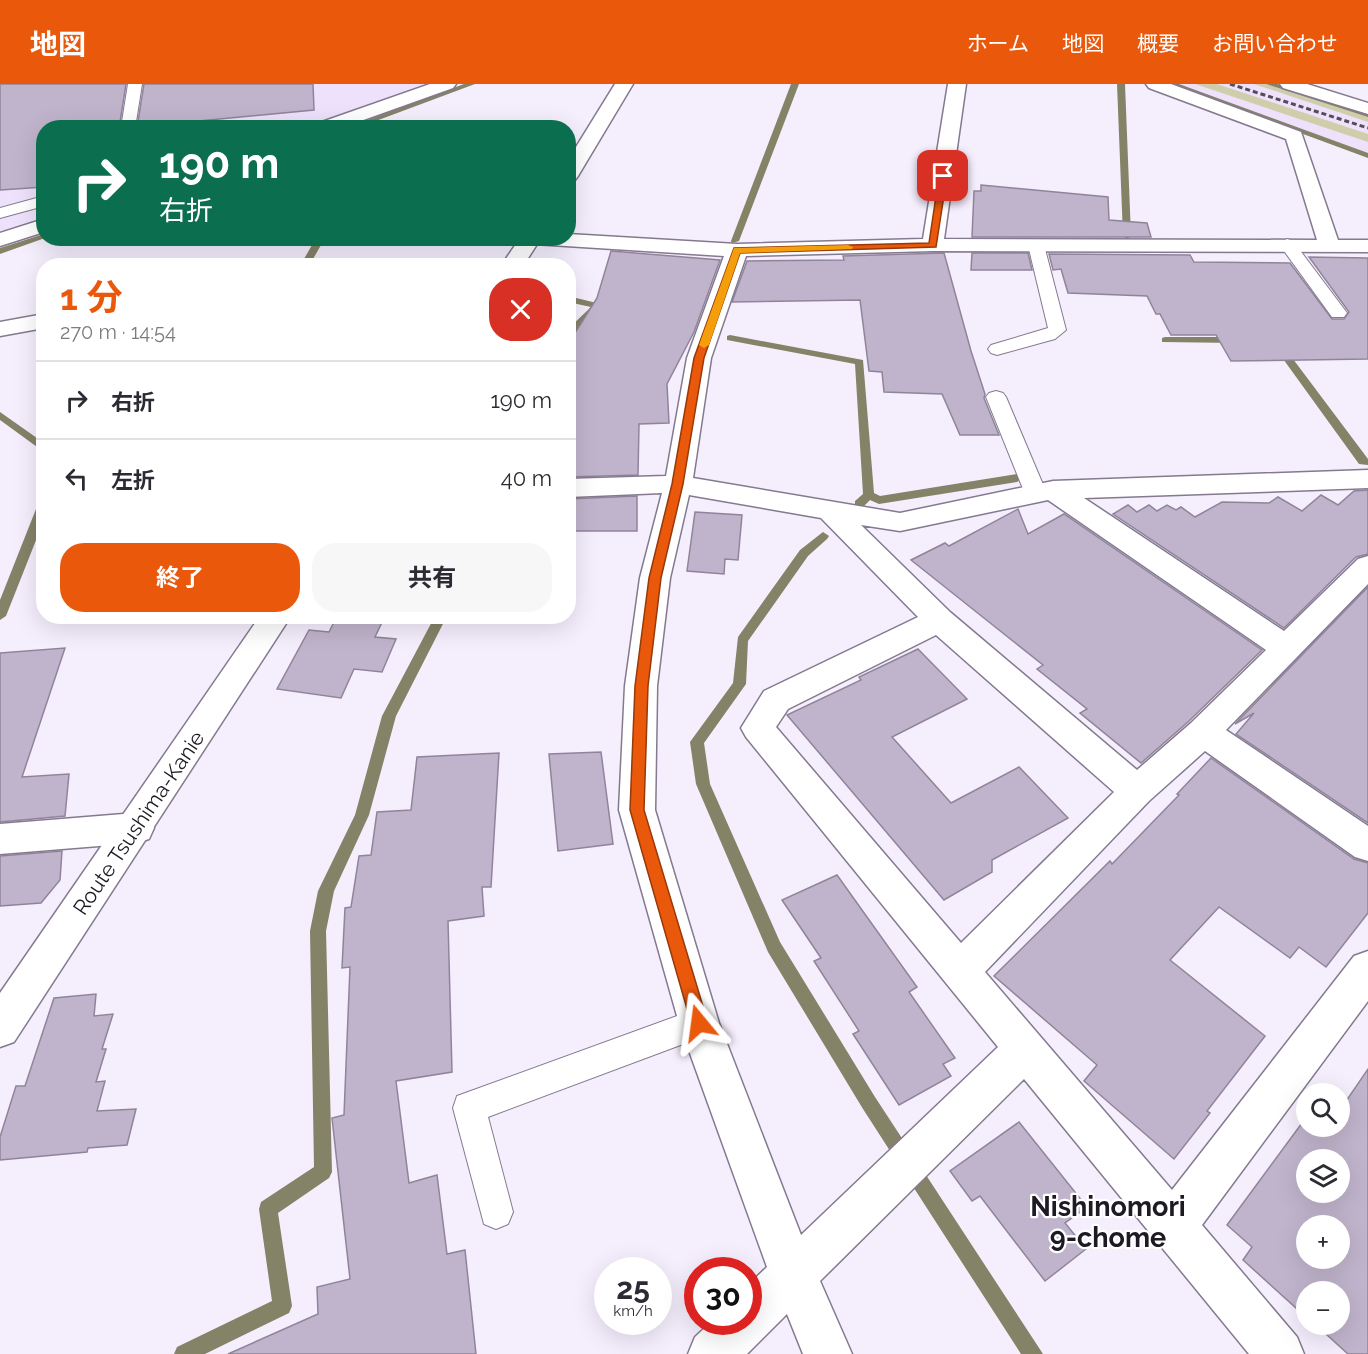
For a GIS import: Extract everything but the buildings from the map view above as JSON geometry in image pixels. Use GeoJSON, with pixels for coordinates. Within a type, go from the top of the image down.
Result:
{"type":"FeatureCollection","features":[{"type":"Feature","properties":{"kind":"street"},"geometry":{"type":"LineString","coordinates":[[345,120],[447,84]]}},
{"type":"Feature","properties":{"kind":"street"},"geometry":{"type":"LineString","coordinates":[[576,163],[624,84]]}},
{"type":"Feature","properties":{"kind":"street"},"geometry":{"type":"LineString","coordinates":[[933,245],[957,84]]}},
{"type":"Feature","properties":{"kind":"street"},"geometry":{"type":"LineString","coordinates":[[1155,84],[1294,136],[1329,245]]}},
{"type":"Feature","properties":{"kind":"street"},"geometry":{"type":"LineString","coordinates":[[1289,84],[1368,109]]}},
{"type":"Feature","properties":{"kind":"street"},"geometry":{"type":"LineString","coordinates":[[1320,94],[1345,84]]}},
{"type":"Feature","properties":{"kind":"street"},"geometry":{"type":"LineString","coordinates":[[0,240],[36,228]]}},
{"type":"Feature","properties":{"kind":"street"},"geometry":{"type":"LineString","coordinates":[[576,241],[737,250],[933,245],[1287,244],[1368,246]]}},
{"type":"Feature","properties":{"kind":"street"},"geometry":{"type":"LineString","coordinates":[[737,250],[699,358],[678,484],[655,578],[641,686],[637,810],[699,1023],[794,1276],[828,1354]]}},
{"type":"Feature","properties":{"kind":"street"},"geometry":{"type":"LineString","coordinates":[[0,329],[36,322]]}},
{"type":"Feature","properties":{"kind":"street"},"geometry":{"type":"LineString","coordinates":[[576,488],[678,484],[900,522],[1045,492],[1368,479]]}},
{"type":"Feature","properties":{"kind":"street"},"geometry":{"type":"LineString","coordinates":[[1045,492],[1286,648]]}},
{"type":"Feature","properties":{"kind":"street"},"geometry":{"type":"LineString","coordinates":[[831,511],[939,620],[1137,791]]}},
{"type":"Feature","properties":{"kind":"street"},"geometry":{"type":"LineString","coordinates":[[960,971],[1137,791],[1203,732],[1368,566]]}},
{"type":"Feature","properties":{"kind":"street"},"geometry":{"type":"LineString","coordinates":[[939,620],[776,700],[758,728],[1280,1354]]}},
{"type":"Feature","properties":{"kind":"street","name":"Route Tsushima-Kanie"},"geometry":{"type":"LineString","coordinates":[[0,1028],[271,624]]}},
{"type":"Feature","properties":{"kind":"street"},"geometry":{"type":"LineString","coordinates":[[1203,732],[1368,846]]}},
{"type":"Feature","properties":{"kind":"street"},"geometry":{"type":"LineString","coordinates":[[0,839],[136,828]]}},
{"type":"Feature","properties":{"kind":"street"},"geometry":{"type":"LineString","coordinates":[[1172,1227],[1368,969]]}},
{"type":"Feature","properties":{"kind":"street"},"geometry":{"type":"LineString","coordinates":[[762,1306],[1025,1049]]}},
{"type":"Feature","properties":{"kind":"street"},"geometry":{"type":"LineString","coordinates":[[712,1354],[732,1335]]}},
{"type":"Feature","properties":{"kind":"lane"},"geometry":{"type":"LineString","coordinates":[[129,120],[135,84]]}},
{"type":"Feature","properties":{"kind":"lane"},"geometry":{"type":"LineString","coordinates":[[0,213],[36,203]]}},
{"type":"Feature","properties":{"kind":"lane"},"geometry":{"type":"LineString","coordinates":[[1287,244],[1338,313]]}},
{"type":"Feature","properties":{"kind":"lane"},"geometry":{"type":"LineString","coordinates":[[997,349],[1058,330],[1036,245]]}},
{"type":"Feature","properties":{"kind":"lane"},"geometry":{"type":"LineString","coordinates":[[996,397],[1045,492]]}},
{"type":"Feature","properties":{"kind":"lane"},"geometry":{"type":"LineString","coordinates":[[496,1212],[469,1108],[699,1023]]}},
{"type":"Feature","properties":{"kind":"shaded area"},"geometry":{"type":"Polygon","coordinates":[[[0,84],[428,84],[324,120],[36,120],[36,221],[0,234],[0,84]]]}},
{"type":"Feature","properties":{"kind":"shaded area"},"geometry":{"type":"Polygon","coordinates":[[[1177,84],[1266,84],[1368,116],[1368,154],[1177,84]]]}},
{"type":"Feature","properties":{"kind":"green space"},"geometry":{"type":"Polygon","coordinates":[[[1195,84],[1217,84],[1368,134],[1368,142],[1195,84]]]}},
{"type":"Feature","properties":{"kind":"green space"},"geometry":{"type":"Polygon","coordinates":[[[1254,84],[1266,84],[1368,116],[1368,122],[1254,84]]]}},
{"type":"Feature","properties":{"kind":"waterway"},"geometry":{"type":"LineString","coordinates":[[371,120],[471,84]]}},
{"type":"Feature","properties":{"kind":"waterway"},"geometry":{"type":"LineString","coordinates":[[735,241],[795,84]]}},
{"type":"Feature","properties":{"kind":"waterway"},"geometry":{"type":"LineString","coordinates":[[1121,84],[1127,236]]}},
{"type":"Feature","properties":{"kind":"waterway"},"geometry":{"type":"LineString","coordinates":[[1172,84],[1368,156]]}},
{"type":"Feature","properties":{"kind":"waterway"},"geometry":{"type":"LineString","coordinates":[[1270,84],[1368,115]]}},
{"type":"Feature","properties":{"kind":"waterway"},"geometry":{"type":"LineString","coordinates":[[0,251],[36,239]]}},
{"type":"Feature","properties":{"kind":"waterway"},"geometry":{"type":"LineString","coordinates":[[309,258],[316,246]]}},
{"type":"Feature","properties":{"kind":"waterway"},"geometry":{"type":"LineString","coordinates":[[576,301],[610,309]]}},
{"type":"Feature","properties":{"kind":"waterway"},"geometry":{"type":"LineString","coordinates":[[576,327],[595,309]]}},
{"type":"Feature","properties":{"kind":"waterway"},"geometry":{"type":"LineString","coordinates":[[730,338],[860,362],[869,495]]}},
{"type":"Feature","properties":{"kind":"waterway"},"geometry":{"type":"LineString","coordinates":[[1165,340],[1237,340]]}},
{"type":"Feature","properties":{"kind":"waterway"},"geometry":{"type":"LineString","coordinates":[[1278,345],[1363,462],[1368,462]]}},
{"type":"Feature","properties":{"kind":"waterway"},"geometry":{"type":"LineString","coordinates":[[0,415],[36,443]]}},
{"type":"Feature","properties":{"kind":"waterway"},"geometry":{"type":"LineString","coordinates":[[869,495],[879,500],[1017,478]]}},
{"type":"Feature","properties":{"kind":"waterway"},"geometry":{"type":"LineString","coordinates":[[859,504],[869,495]]}},
{"type":"Feature","properties":{"kind":"waterway"},"geometry":{"type":"LineString","coordinates":[[0,616],[36,524]]}},
{"type":"Feature","properties":{"kind":"waterway"},"geometry":{"type":"LineString","coordinates":[[823,536],[804,553],[742,640],[739,684],[697,742],[703,784],[774,947],[869,1103],[1033,1354]]}},
{"type":"Feature","properties":{"kind":"waterway"},"geometry":{"type":"LineString","coordinates":[[184,1354],[282,1306],[268,1209],[323,1172],[318,931],[326,891],[362,815],[389,716],[437,624]]}},
{"type":"Feature","properties":{"kind":"railway"},"geometry":{"type":"LineString","coordinates":[[1230,84],[1368,128]]}},
{"type":"Feature","properties":{"kind":"slow traffic"},"geometry":{"type":"LineString","coordinates":[[704,345],[737,250],[848,247]]}},
{"type":"Feature","properties":{"kind":"district","name":"Nishinomori 9-chome"},"geometry":{"type":"Point","coordinates":[1108,1222]}},
{"type":"Feature","properties":{"kind":"route"},"geometry":{"type":"LineString","coordinates":[[699,1023],[637,810],[641,686],[655,578],[678,484],[699,358],[737,250],[933,245],[943,176]]}}]}
